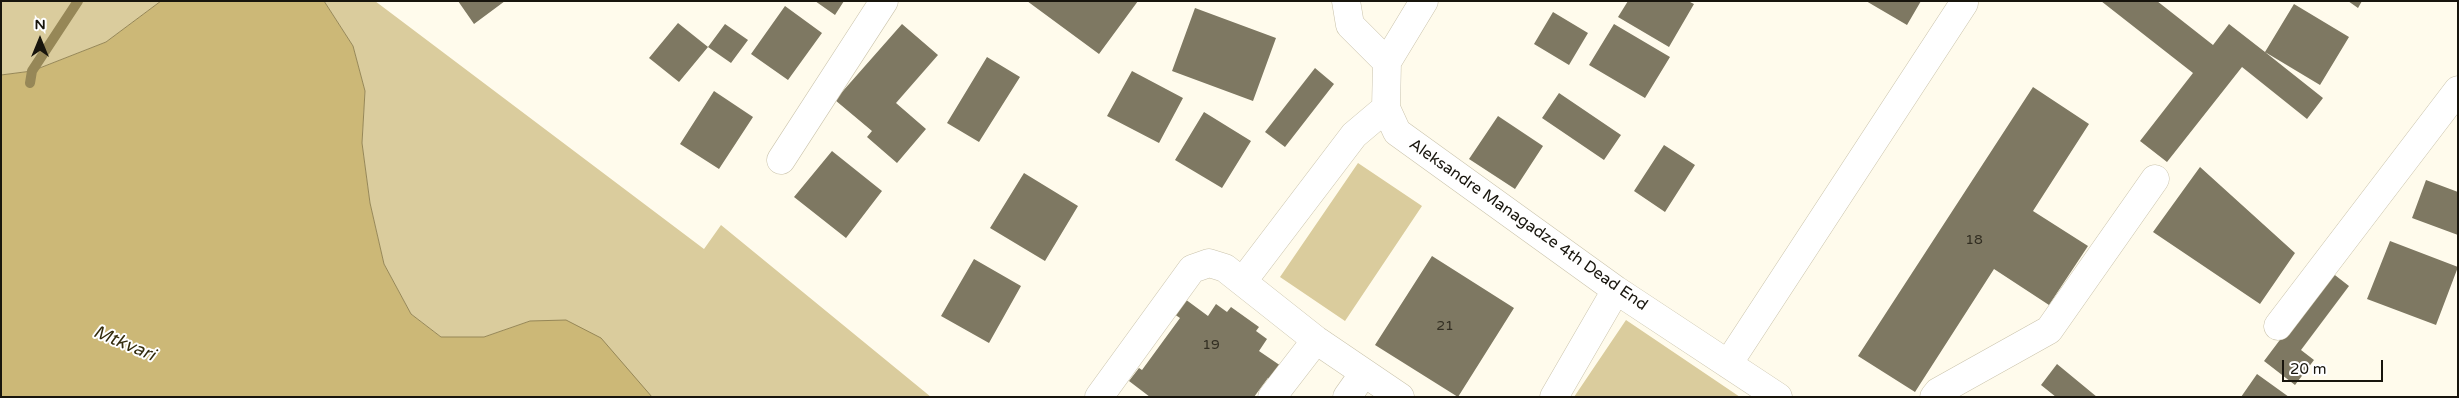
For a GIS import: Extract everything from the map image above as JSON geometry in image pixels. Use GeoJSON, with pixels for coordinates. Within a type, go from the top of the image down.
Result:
{"type":"FeatureCollection","features":[{"type":"Feature","properties":{"kind":"street"},"geometry":{"type":"LineString","coordinates":[[780,160],[884,1]]}},
{"type":"Feature","properties":{"kind":"street"},"geometry":{"type":"LineString","coordinates":[[1346,1],[1350,25],[1387,62]]}},
{"type":"Feature","properties":{"kind":"street","name":"Aleksandre Managadze 4th Dead End"},"geometry":{"type":"LineString","coordinates":[[1424,1],[1387,62],[1386,108],[1397,132],[1616,290],[1778,397]]}},
{"type":"Feature","properties":{"kind":"street"},"geometry":{"type":"LineString","coordinates":[[1728,364],[1964,3]]}},
{"type":"Feature","properties":{"kind":"street"},"geometry":{"type":"LineString","coordinates":[[2278,326],[2458,90]]}},
{"type":"Feature","properties":{"kind":"street"},"geometry":{"type":"LineString","coordinates":[[1243,281],[1354,135],[1386,108]]}},
{"type":"Feature","properties":{"kind":"street"},"geometry":{"type":"LineString","coordinates":[[1934,397],[1938,392],[2049,330],[2155,179]]}},
{"type":"Feature","properties":{"kind":"street"},"geometry":{"type":"LineString","coordinates":[[1099,397],[1192,269],[1209,263],[1225,268],[1316,340],[1400,397]]}},
{"type":"Feature","properties":{"kind":"street"},"geometry":{"type":"LineString","coordinates":[[1554,397],[1616,290]]}},
{"type":"Feature","properties":{"kind":"street"},"geometry":{"type":"LineString","coordinates":[[1272,397],[1316,340]]}},
{"type":"Feature","properties":{"kind":"street"},"geometry":{"type":"LineString","coordinates":[[1347,397],[1364,373]]}},
{"type":"Feature","properties":{"kind":"shaded area"},"geometry":{"type":"Polygon","coordinates":[[[1,1],[161,1],[106,42],[32,71],[1,75],[1,1]]]}},
{"type":"Feature","properties":{"kind":"shaded area"},"geometry":{"type":"Polygon","coordinates":[[[324,1],[375,1],[704,249],[721,225],[931,397],[652,397],[645,390],[530,321],[484,337],[441,337],[411,314],[384,264],[370,203],[362,143],[365,91],[353,46],[324,1]]]}},
{"type":"Feature","properties":{"kind":"shaded area"},"geometry":{"type":"Polygon","coordinates":[[[1358,163],[1422,206],[1345,321],[1280,277],[1358,163]]]}},
{"type":"Feature","properties":{"kind":"shaded area"},"geometry":{"type":"Polygon","coordinates":[[[1626,320],[1740,397],[1574,397],[1626,320]]]}},
{"type":"Feature","properties":{"kind":"water","name":"Mtkvari"},"geometry":{"type":"Polygon","coordinates":[[[161,1],[324,1],[353,46],[365,91],[362,143],[370,203],[384,264],[411,314],[441,337],[484,337],[530,321],[566,320],[601,338],[652,397],[1,397],[1,75],[32,71],[106,42],[161,1]]]}},
{"type":"Feature","properties":{"kind":"building"},"geometry":{"type":"Polygon","coordinates":[[[458,1],[505,1],[474,24],[458,1]]]}},
{"type":"Feature","properties":{"kind":"building"},"geometry":{"type":"Polygon","coordinates":[[[815,1],[844,1],[835,15],[815,1]]]}},
{"type":"Feature","properties":{"kind":"building"},"geometry":{"type":"Polygon","coordinates":[[[1027,1],[1138,1],[1099,54],[1027,1]]]}},
{"type":"Feature","properties":{"kind":"building"},"geometry":{"type":"Polygon","coordinates":[[[1628,1],[1688,1],[1694,4],[1669,47],[1618,17],[1628,1]]]}},
{"type":"Feature","properties":{"kind":"building"},"geometry":{"type":"Polygon","coordinates":[[[1866,1],[1921,1],[1907,25],[1866,1]]]}},
{"type":"Feature","properties":{"kind":"building"},"geometry":{"type":"Polygon","coordinates":[[[2101,1],[2157,1],[2213,45],[2229,24],[2323,98],[2307,119],[2242,67],[2167,162],[2140,141],[2193,73],[2101,1]]]}},
{"type":"Feature","properties":{"kind":"building"},"geometry":{"type":"Polygon","coordinates":[[[2348,1],[2362,1],[2358,8],[2348,1]]]}},
{"type":"Feature","properties":{"kind":"building"},"geometry":{"type":"Polygon","coordinates":[[[2294,4],[2349,37],[2320,85],[2265,52],[2294,4]]]}},
{"type":"Feature","properties":{"kind":"building"},"geometry":{"type":"Polygon","coordinates":[[[785,6],[822,33],[788,80],[751,54],[785,6]]]}},
{"type":"Feature","properties":{"kind":"building"},"geometry":{"type":"Polygon","coordinates":[[[1195,8],[1276,38],[1253,101],[1172,71],[1195,8]]]}},
{"type":"Feature","properties":{"kind":"building"},"geometry":{"type":"Polygon","coordinates":[[[1553,12],[1588,33],[1569,65],[1534,44],[1553,12]]]}},
{"type":"Feature","properties":{"kind":"building"},"geometry":{"type":"Polygon","coordinates":[[[678,23],[708,47],[679,82],[649,58],[678,23]]]}},
{"type":"Feature","properties":{"kind":"building"},"geometry":{"type":"Polygon","coordinates":[[[725,24],[748,40],[731,63],[708,47],[725,24]]]}},
{"type":"Feature","properties":{"kind":"building"},"geometry":{"type":"Polygon","coordinates":[[[902,24],[938,55],[896,103],[926,129],[897,163],[867,137],[872,131],[835,100],[902,24]]]}},
{"type":"Feature","properties":{"kind":"building"},"geometry":{"type":"Polygon","coordinates":[[[1614,24],[1670,57],[1645,98],[1589,65],[1614,24]]]}},
{"type":"Feature","properties":{"kind":"building"},"geometry":{"type":"Polygon","coordinates":[[[987,57],[1020,77],[979,142],[947,123],[987,57]]]}},
{"type":"Feature","properties":{"kind":"building"},"geometry":{"type":"Polygon","coordinates":[[[1315,68],[1334,84],[1285,147],[1265,132],[1315,68]]]}},
{"type":"Feature","properties":{"kind":"building"},"geometry":{"type":"Polygon","coordinates":[[[1132,71],[1183,98],[1159,143],[1107,116],[1132,71]]]}},
{"type":"Feature","properties":{"kind":"building"},"geometry":{"type":"Polygon","coordinates":[[[2033,87],[2089,124],[2033,211],[2088,246],[2049,305],[1994,269],[1915,392],[1858,356],[2033,87]]]}},
{"type":"Feature","properties":{"kind":"building"},"geometry":{"type":"Polygon","coordinates":[[[714,91],[753,117],[719,169],[680,144],[714,91]]]}},
{"type":"Feature","properties":{"kind":"building"},"geometry":{"type":"Polygon","coordinates":[[[1559,93],[1621,135],[1604,160],[1542,118],[1559,93]]]}},
{"type":"Feature","properties":{"kind":"building"},"geometry":{"type":"Polygon","coordinates":[[[1204,112],[1251,141],[1222,188],[1175,160],[1204,112]]]}},
{"type":"Feature","properties":{"kind":"building"},"geometry":{"type":"Polygon","coordinates":[[[1498,116],[1543,146],[1515,189],[1469,159],[1498,116]]]}},
{"type":"Feature","properties":{"kind":"building"},"geometry":{"type":"Polygon","coordinates":[[[1664,145],[1695,165],[1665,212],[1634,191],[1664,145]]]}},
{"type":"Feature","properties":{"kind":"building"},"geometry":{"type":"Polygon","coordinates":[[[832,151],[882,191],[846,238],[794,197],[832,151]]]}},
{"type":"Feature","properties":{"kind":"building"},"geometry":{"type":"Polygon","coordinates":[[[2200,167],[2295,253],[2260,304],[2153,232],[2200,167]]]}},
{"type":"Feature","properties":{"kind":"building"},"geometry":{"type":"Polygon","coordinates":[[[1024,173],[1078,206],[1045,261],[990,228],[1024,173]]]}},
{"type":"Feature","properties":{"kind":"building"},"geometry":{"type":"Polygon","coordinates":[[[2426,180],[2458,192],[2458,235],[2412,218],[2426,180]]]}},
{"type":"Feature","properties":{"kind":"building"},"geometry":{"type":"Polygon","coordinates":[[[2390,241],[2458,267],[2436,325],[2367,299],[2390,241]]]}},
{"type":"Feature","properties":{"kind":"building"},"geometry":{"type":"Polygon","coordinates":[[[1432,256],[1514,308],[1458,397],[1375,345],[1432,256]]]}},
{"type":"Feature","properties":{"kind":"building"},"geometry":{"type":"Polygon","coordinates":[[[974,259],[1021,286],[989,343],[941,316],[974,259]]]}},
{"type":"Feature","properties":{"kind":"building"},"geometry":{"type":"Polygon","coordinates":[[[2331,272],[2349,286],[2301,350],[2314,360],[2295,385],[2264,361],[2331,272]]]}},
{"type":"Feature","properties":{"kind":"building"},"geometry":{"type":"Polygon","coordinates":[[[1185,299],[1208,316],[1216,304],[1227,312],[1231,307],[1259,327],[1256,331],[1267,339],[1259,351],[1281,366],[1270,380],[1268,378],[1254,397],[1150,397],[1129,381],[1139,368],[1142,370],[1180,318],[1174,314],[1185,299]]]}},
{"type":"Feature","properties":{"kind":"building"},"geometry":{"type":"Polygon","coordinates":[[[2057,364],[2097,397],[2056,397],[2041,385],[2057,364]]]}},
{"type":"Feature","properties":{"kind":"building"},"geometry":{"type":"Polygon","coordinates":[[[2257,374],[2289,397],[2241,397],[2257,374]]]}},
{"type":"Feature","properties":{"kind":"waterway"},"geometry":{"type":"LineString","coordinates":[[30,83],[32,71],[78,1]]}}]}
